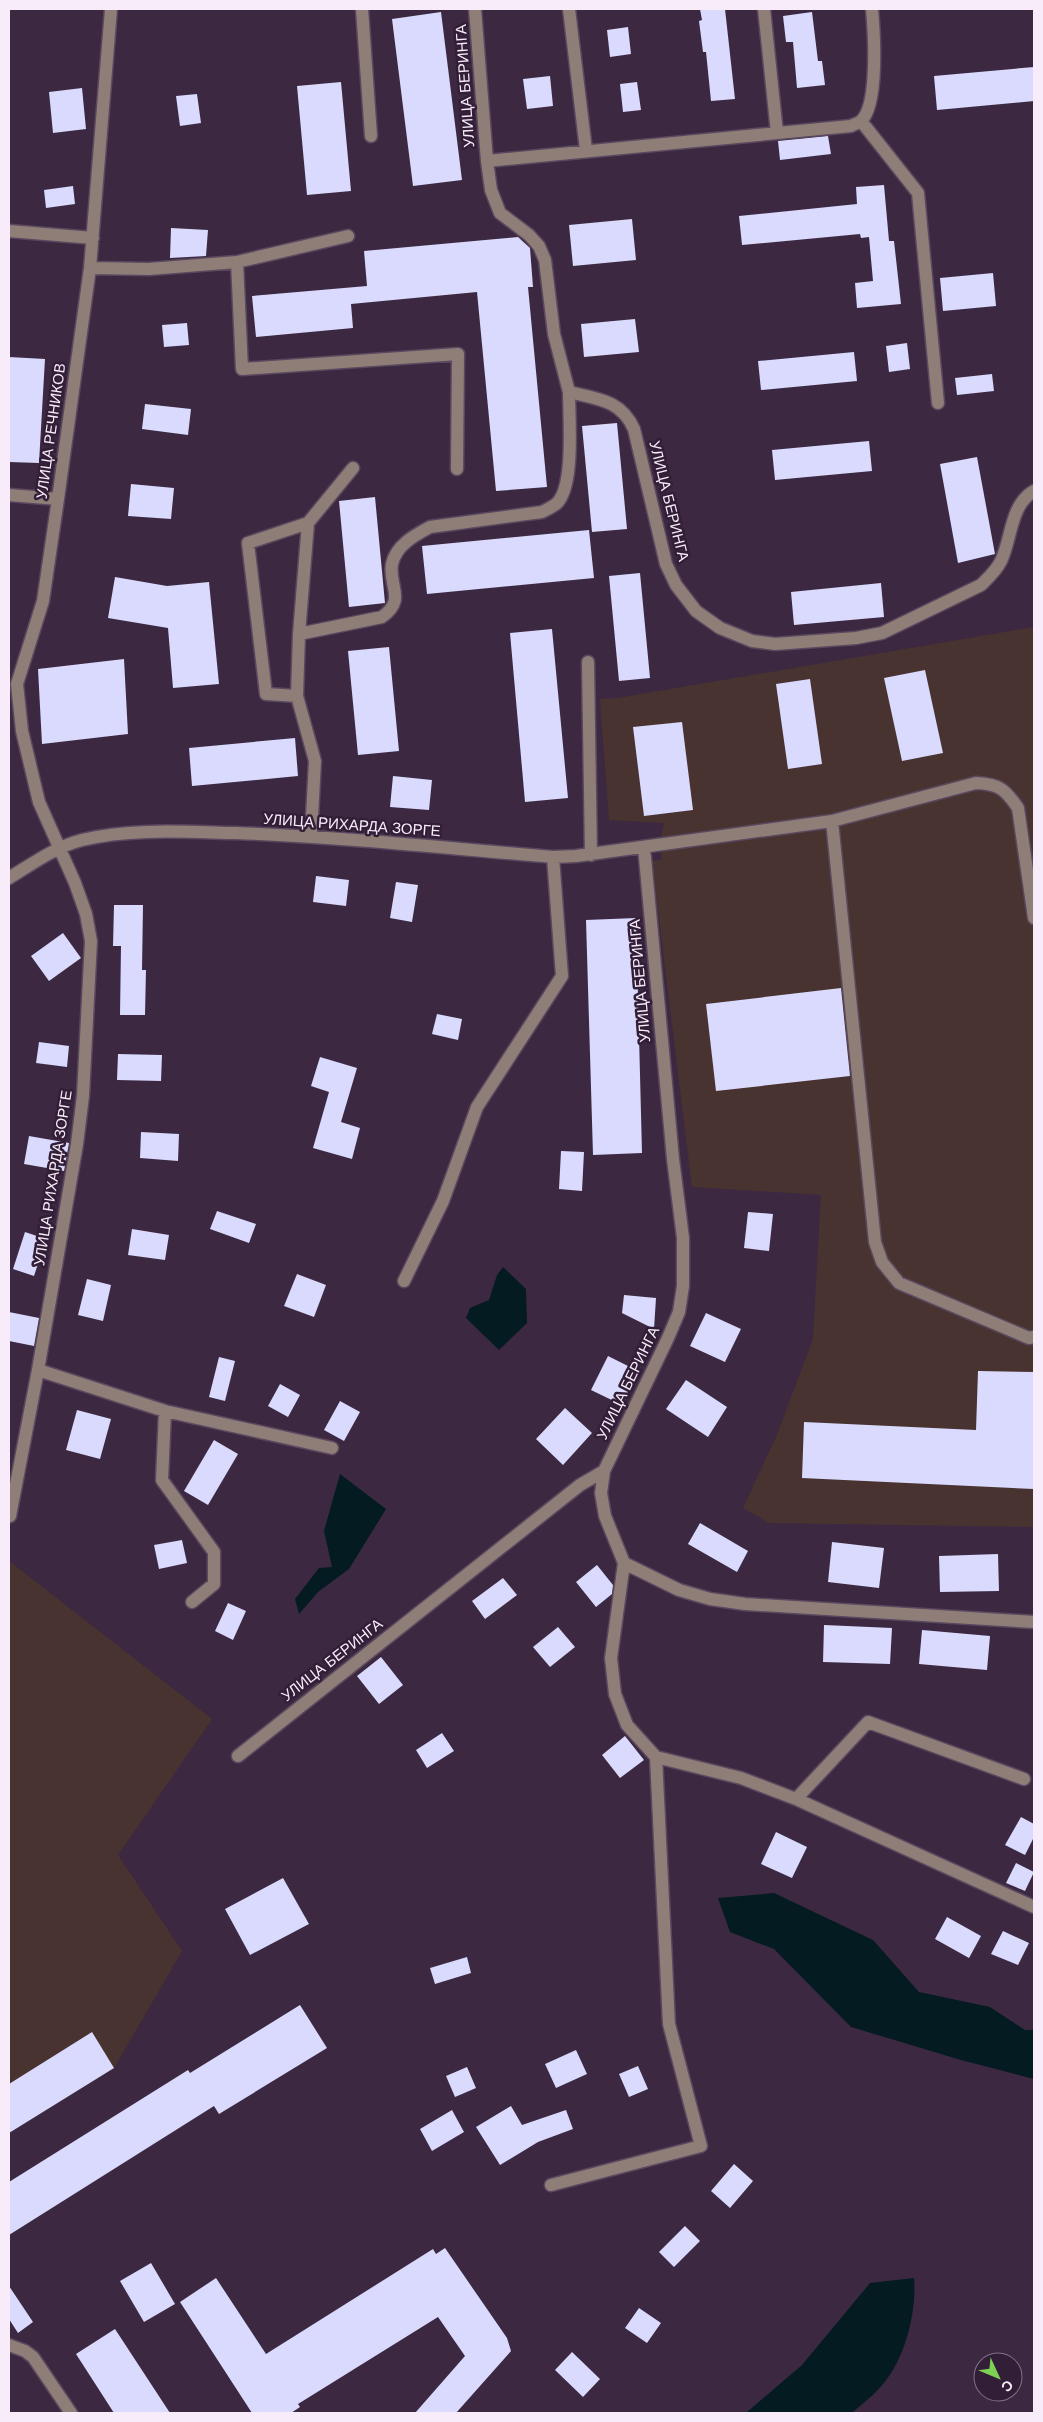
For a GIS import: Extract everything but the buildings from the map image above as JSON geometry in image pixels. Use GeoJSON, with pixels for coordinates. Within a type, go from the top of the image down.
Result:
{"type":"FeatureCollection","features":[{"type":"Feature","properties":{"kind":"street","name":"УЛИЦА РЕЧНИКОВ"},"geometry":{"type":"LineString","coordinates":[[58,848],[37,793],[13,683],[43,601],[58,499],[90,268],[111,9]]}},
{"type":"Feature","properties":{"kind":"street"},"geometry":{"type":"LineString","coordinates":[[362,9],[372,136]]}},
{"type":"Feature","properties":{"kind":"street","name":"УЛИЦА БЕРИНГА"},"geometry":{"type":"LineString","coordinates":[[475,9],[491,190],[500,213],[529,235],[539,246],[545,260],[554,334],[569,392],[605,401],[618,407],[628,416],[634,429],[666,564],[676,584],[696,611],[720,628],[752,641],[784,643],[856,638],[882,633],[981,585],[994,573],[1002,559],[1020,504],[1028,495],[1034,492]]}},
{"type":"Feature","properties":{"kind":"street"},"geometry":{"type":"LineString","coordinates":[[569,9],[586,150]]}},
{"type":"Feature","properties":{"kind":"street"},"geometry":{"type":"LineString","coordinates":[[764,9],[777,133]]}},
{"type":"Feature","properties":{"kind":"street"},"geometry":{"type":"LineString","coordinates":[[872,9],[875,41],[874,72],[868,110],[862,121],[918,193],[938,403]]}},
{"type":"Feature","properties":{"kind":"street","name":"УЛИЦА БЕРИНГА"},"geometry":{"type":"LineString","coordinates":[[487,161],[586,150],[836,128],[851,126],[862,121]]}},
{"type":"Feature","properties":{"kind":"street"},"geometry":{"type":"LineString","coordinates":[[9,231],[93,238]]}},
{"type":"Feature","properties":{"kind":"street"},"geometry":{"type":"LineString","coordinates":[[90,268],[149,269],[237,262],[348,236]]}},
{"type":"Feature","properties":{"kind":"street"},"geometry":{"type":"LineString","coordinates":[[237,262],[242,369],[458,354],[458,469]]}},
{"type":"Feature","properties":{"kind":"street"},"geometry":{"type":"LineString","coordinates":[[299,634],[382,617],[390,611],[396,595],[392,564],[400,547],[414,535],[430,527],[542,512],[557,504],[565,489],[568,474],[569,392]]}},
{"type":"Feature","properties":{"kind":"street"},"geometry":{"type":"LineString","coordinates":[[297,696],[266,694],[248,543],[308,523],[353,468]]}},
{"type":"Feature","properties":{"kind":"street"},"geometry":{"type":"LineString","coordinates":[[9,495],[58,499]]}},
{"type":"Feature","properties":{"kind":"street"},"geometry":{"type":"LineString","coordinates":[[308,523],[299,634],[297,696],[315,761],[311,836]]}},
{"type":"Feature","properties":{"kind":"street"},"geometry":{"type":"LineString","coordinates":[[588,662],[591,854]]}},
{"type":"Feature","properties":{"kind":"street","name":"УЛИЦА РИХАРДА ЗОРГЕ"},"geometry":{"type":"LineString","coordinates":[[9,878],[58,848],[83,840],[178,831],[311,836],[553,857],[591,854],[832,821],[976,783],[995,784],[1009,794],[1018,808],[1034,918]]}},
{"type":"Feature","properties":{"kind":"street"},"geometry":{"type":"LineString","coordinates":[[832,821],[875,1242],[882,1262],[899,1283],[1029,1338],[1034,1338]]}},
{"type":"Feature","properties":{"kind":"street","name":"УЛИЦА БЕРИНГА"},"geometry":{"type":"LineString","coordinates":[[238,1756],[580,1485],[604,1471],[668,1338],[679,1312],[683,1286],[683,1238],[673,1159],[644,847]]}},
{"type":"Feature","properties":{"kind":"street","name":"УЛИЦА РИХАРДА ЗОРГЕ"},"geometry":{"type":"LineString","coordinates":[[10,1516],[38,1370],[83,1096],[91,941],[86,914],[58,848]]}},
{"type":"Feature","properties":{"kind":"street"},"geometry":{"type":"LineString","coordinates":[[404,1281],[443,1201],[477,1107],[562,976],[553,857]]}},
{"type":"Feature","properties":{"kind":"street"},"geometry":{"type":"LineString","coordinates":[[38,1370],[165,1411],[332,1448]]}},
{"type":"Feature","properties":{"kind":"street"},"geometry":{"type":"LineString","coordinates":[[165,1411],[162,1480],[214,1552],[214,1584],[192,1602]]}},
{"type":"Feature","properties":{"kind":"street"},"geometry":{"type":"LineString","coordinates":[[604,1471],[601,1494],[606,1516],[624,1563],[611,1658],[615,1694],[627,1725],[656,1757],[740,1778],[796,1799],[1034,1907]]}},
{"type":"Feature","properties":{"kind":"street"},"geometry":{"type":"LineString","coordinates":[[624,1563],[679,1590],[710,1599],[765,1605],[1034,1622]]}},
{"type":"Feature","properties":{"kind":"street"},"geometry":{"type":"LineString","coordinates":[[796,1799],[868,1722],[1024,1778]]}},
{"type":"Feature","properties":{"kind":"street"},"geometry":{"type":"LineString","coordinates":[[551,2185],[701,2146],[669,2024],[656,1757]]}},
{"type":"Feature","properties":{"kind":"street"},"geometry":{"type":"LineString","coordinates":[[9,2345],[25,2351],[33,2357],[70,2413]]}},
{"type":"Feature","properties":{"kind":"shaded area"},"geometry":{"type":"Polygon","coordinates":[[[1034,627],[1034,1527],[769,1523],[743,1508],[776,1437],[813,1339],[821,1195],[692,1187],[652,861],[662,860],[660,845],[664,823],[609,820],[600,699],[618,698],[1034,627]]]}},
{"type":"Feature","properties":{"kind":"shaded area"},"geometry":{"type":"Polygon","coordinates":[[[9,1561],[212,1719],[118,1855],[182,1951],[114,2068],[9,2133],[9,1561]]]}},
{"type":"Feature","properties":{"kind":"water"},"geometry":{"type":"Polygon","coordinates":[[[503,1267],[526,1289],[527,1323],[499,1350],[466,1318],[470,1308],[489,1300],[497,1275],[503,1267]]]}},
{"type":"Feature","properties":{"kind":"water"},"geometry":{"type":"Polygon","coordinates":[[[340,1474],[386,1509],[349,1569],[318,1592],[299,1614],[295,1599],[319,1568],[332,1567],[324,1531],[340,1474]]]}},
{"type":"Feature","properties":{"kind":"water"},"geometry":{"type":"Polygon","coordinates":[[[774,1893],[873,1940],[919,1992],[990,2007],[1025,2030],[1034,2030],[1034,2079],[961,2060],[851,2027],[774,1949],[730,1932],[718,1898],[774,1893]]]}},
{"type":"Feature","properties":{"kind":"water"},"geometry":{"type":"Polygon","coordinates":[[[914,2278],[914,2305],[908,2334],[898,2362],[891,2374],[872,2396],[852,2413],[746,2413],[802,2365],[870,2283],[914,2278]]]}}]}
